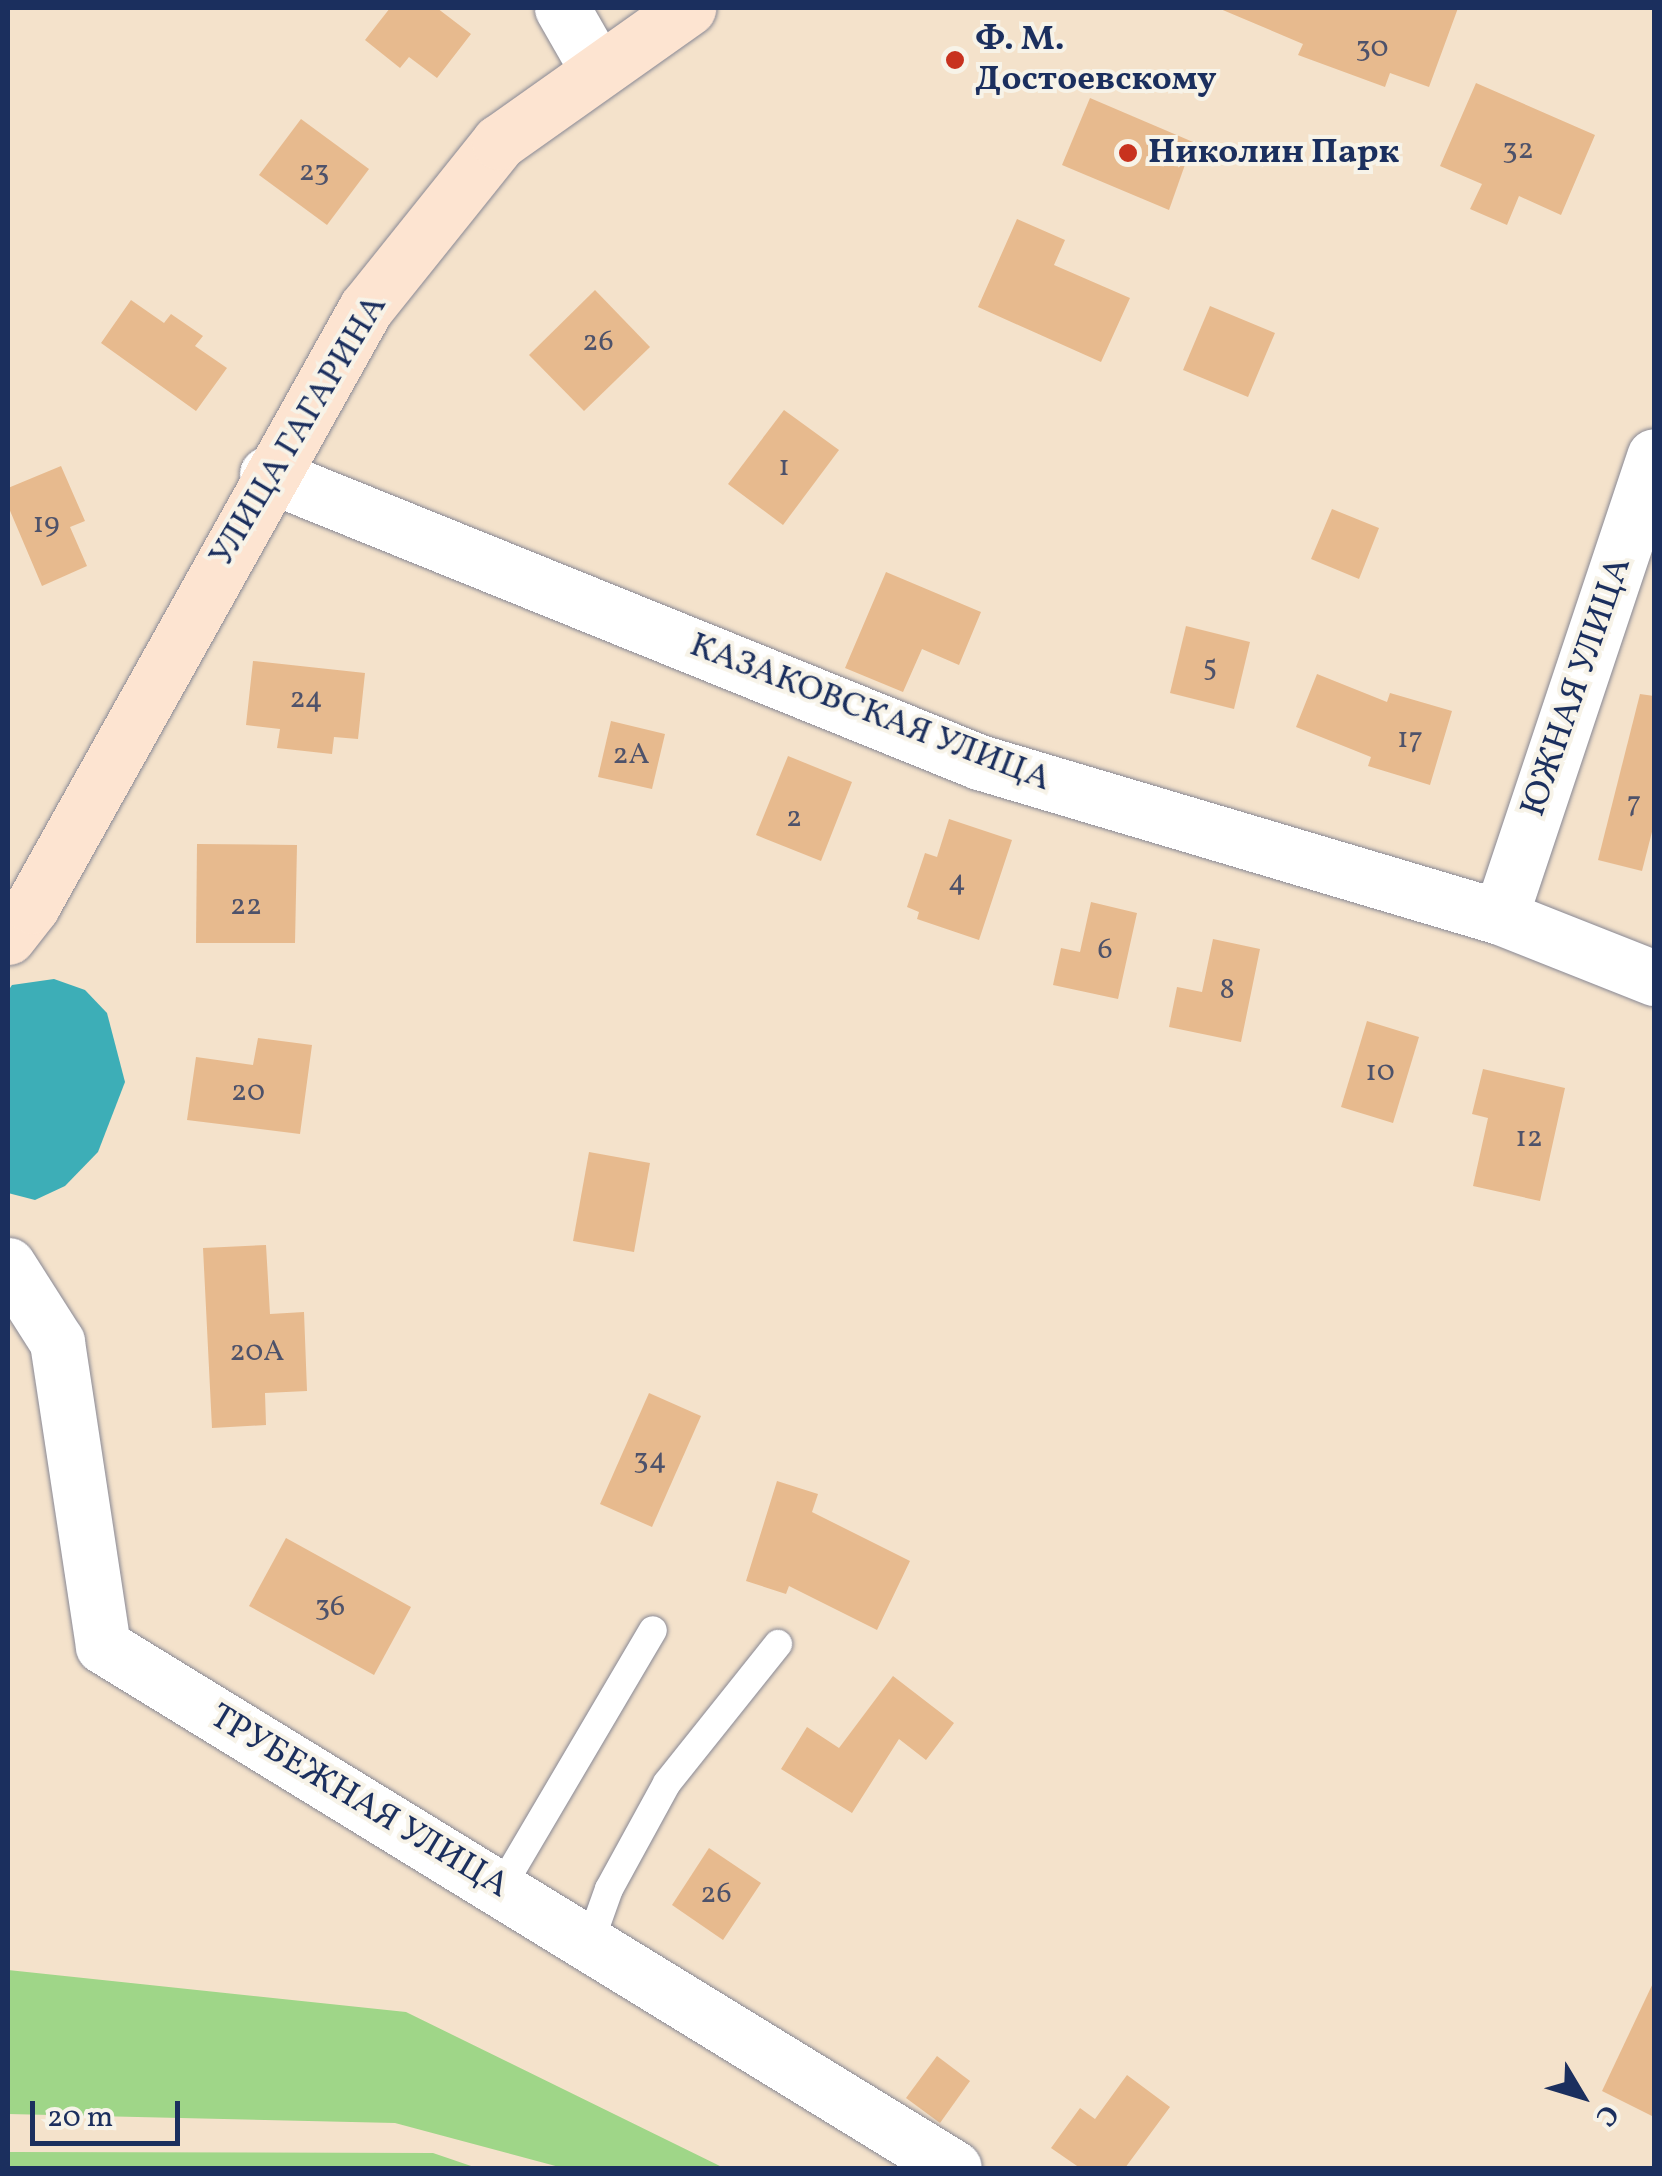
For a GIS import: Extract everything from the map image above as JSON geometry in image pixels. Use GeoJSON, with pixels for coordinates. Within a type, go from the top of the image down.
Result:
{"type":"FeatureCollection","features":[{"type":"Feature","properties":{"kind":"street"},"geometry":{"type":"LineString","coordinates":[[562,8],[596,69]]}},
{"type":"Feature","properties":{"kind":"street","name":"УЛИЦА ГАГАРИНА"},"geometry":{"type":"LineString","coordinates":[[8,936],[41,890],[267,474],[366,308],[499,142],[596,69],[688,8]]}},
{"type":"Feature","properties":{"kind":"street","name":"ЮЖНАЯ УЛИЦА"},"geometry":{"type":"LineString","coordinates":[[1500,917],[1654,456]]}},
{"type":"Feature","properties":{"kind":"street","name":"КАЗАКОВСКАЯ УЛИЦА"},"geometry":{"type":"LineString","coordinates":[[267,474],[979,762],[1500,917],[1654,978]]}},
{"type":"Feature","properties":{"kind":"street","name":"ТРУБЕЖНАЯ УЛИЦА"},"geometry":{"type":"LineString","coordinates":[[8,1265],[57,1342],[103,1646],[954,2168]]}},
{"type":"Feature","properties":{"kind":"lane"},"geometry":{"type":"LineString","coordinates":[[501,1888],[652,1630]]}},
{"type":"Feature","properties":{"kind":"lane"},"geometry":{"type":"LineString","coordinates":[[590,1942],[608,1889],[667,1783],[778,1644]]}},
{"type":"Feature","properties":{"kind":"green space"},"geometry":{"type":"Polygon","coordinates":[[[8,1970],[406,2012],[724,2168],[563,2168],[395,2123],[8,2114],[8,1970]]]}},
{"type":"Feature","properties":{"kind":"green space"},"geometry":{"type":"Polygon","coordinates":[[[8,2152],[433,2153],[477,2168],[8,2168],[8,2152]]]}},
{"type":"Feature","properties":{"kind":"water"},"geometry":{"type":"Polygon","coordinates":[[[54,979],[85,990],[107,1013],[125,1082],[98,1152],[65,1186],[35,1200],[8,1193],[8,991],[12,985],[54,979]]]}},
{"type":"Feature","properties":{"kind":"building"},"geometry":{"type":"Polygon","coordinates":[[[390,8],[437,8],[471,34],[437,78],[409,57],[400,68],[365,40],[390,8]]]}},
{"type":"Feature","properties":{"kind":"building"},"geometry":{"type":"Polygon","coordinates":[[[1218,8],[1458,8],[1429,87],[1390,73],[1385,87],[1298,55],[1303,44],[1218,8]]]}},
{"type":"Feature","properties":{"kind":"building"},"geometry":{"type":"Polygon","coordinates":[[[1476,83],[1595,135],[1561,215],[1519,196],[1507,225],[1470,209],[1482,184],[1440,166],[1476,83]]]}},
{"type":"Feature","properties":{"kind":"building","name":"Николин Парк"},"geometry":{"type":"Polygon","coordinates":[[[1090,98],[1193,142],[1169,210],[1062,165],[1090,98]]]}},
{"type":"Feature","properties":{"kind":"building"},"geometry":{"type":"Polygon","coordinates":[[[301,119],[369,169],[327,225],[259,175],[301,119]]]}},
{"type":"Feature","properties":{"kind":"building"},"geometry":{"type":"Polygon","coordinates":[[[1017,219],[1065,240],[1054,265],[1130,298],[1101,362],[978,307],[1017,219]]]}},
{"type":"Feature","properties":{"kind":"building"},"geometry":{"type":"Polygon","coordinates":[[[595,290],[650,347],[584,411],[529,355],[595,290]]]}},
{"type":"Feature","properties":{"kind":"building"},"geometry":{"type":"Polygon","coordinates":[[[131,300],[164,323],[171,314],[203,336],[195,346],[227,368],[196,411],[101,343],[131,300]]]}},
{"type":"Feature","properties":{"kind":"building"},"geometry":{"type":"Polygon","coordinates":[[[1210,306],[1275,333],[1248,397],[1183,370],[1210,306]]]}},
{"type":"Feature","properties":{"kind":"building"},"geometry":{"type":"Polygon","coordinates":[[[784,410],[839,450],[783,525],[728,484],[784,410]]]}},
{"type":"Feature","properties":{"kind":"building"},"geometry":{"type":"Polygon","coordinates":[[[61,466],[85,521],[70,527],[87,566],[42,586],[8,506],[8,488],[61,466]]]}},
{"type":"Feature","properties":{"kind":"building"},"geometry":{"type":"Polygon","coordinates":[[[1332,509],[1379,528],[1359,579],[1311,559],[1332,509]]]}},
{"type":"Feature","properties":{"kind":"building"},"geometry":{"type":"Polygon","coordinates":[[[886,572],[981,612],[959,665],[922,649],[903,692],[845,668],[886,572]]]}},
{"type":"Feature","properties":{"kind":"building"},"geometry":{"type":"Polygon","coordinates":[[[1186,626],[1250,642],[1234,709],[1170,693],[1186,626]]]}},
{"type":"Feature","properties":{"kind":"building"},"geometry":{"type":"Polygon","coordinates":[[[253,661],[365,673],[358,739],[334,737],[332,754],[277,748],[280,729],[246,725],[253,661]]]}},
{"type":"Feature","properties":{"kind":"building"},"geometry":{"type":"Polygon","coordinates":[[[1317,674],[1387,702],[1390,693],[1452,711],[1430,785],[1368,766],[1371,757],[1296,727],[1317,674]]]}},
{"type":"Feature","properties":{"kind":"building"},"geometry":{"type":"Polygon","coordinates":[[[1640,694],[1654,696],[1654,824],[1642,871],[1598,860],[1640,694]]]}},
{"type":"Feature","properties":{"kind":"building"},"geometry":{"type":"Polygon","coordinates":[[[611,721],[665,734],[652,789],[598,777],[611,721]]]}},
{"type":"Feature","properties":{"kind":"building"},"geometry":{"type":"Polygon","coordinates":[[[788,756],[852,782],[821,861],[756,835],[788,756]]]}},
{"type":"Feature","properties":{"kind":"building"},"geometry":{"type":"Polygon","coordinates":[[[949,819],[1012,840],[979,940],[917,919],[919,912],[907,907],[925,853],[937,857],[949,819]]]}},
{"type":"Feature","properties":{"kind":"building"},"geometry":{"type":"Polygon","coordinates":[[[197,844],[297,845],[295,943],[196,943],[197,844]]]}},
{"type":"Feature","properties":{"kind":"building"},"geometry":{"type":"Polygon","coordinates":[[[1091,902],[1137,913],[1118,999],[1053,985],[1061,948],[1080,952],[1091,902]]]}},
{"type":"Feature","properties":{"kind":"building"},"geometry":{"type":"Polygon","coordinates":[[[1213,939],[1260,949],[1241,1042],[1169,1027],[1177,987],[1202,992],[1213,939]]]}},
{"type":"Feature","properties":{"kind":"building"},"geometry":{"type":"Polygon","coordinates":[[[1367,1021],[1419,1037],[1393,1123],[1341,1107],[1367,1021]]]}},
{"type":"Feature","properties":{"kind":"building"},"geometry":{"type":"Polygon","coordinates":[[[258,1038],[312,1045],[300,1134],[187,1120],[196,1057],[253,1065],[258,1038]]]}},
{"type":"Feature","properties":{"kind":"building"},"geometry":{"type":"Polygon","coordinates":[[[1483,1069],[1565,1088],[1540,1201],[1473,1186],[1488,1118],[1472,1114],[1483,1069]]]}},
{"type":"Feature","properties":{"kind":"building"},"geometry":{"type":"Polygon","coordinates":[[[589,1152],[650,1163],[634,1252],[573,1241],[589,1152]]]}},
{"type":"Feature","properties":{"kind":"building"},"geometry":{"type":"Polygon","coordinates":[[[266,1245],[270,1314],[304,1312],[307,1391],[265,1393],[266,1425],[212,1428],[203,1248],[266,1245]]]}},
{"type":"Feature","properties":{"kind":"building"},"geometry":{"type":"Polygon","coordinates":[[[649,1393],[701,1416],[652,1527],[600,1504],[649,1393]]]}},
{"type":"Feature","properties":{"kind":"building"},"geometry":{"type":"Polygon","coordinates":[[[777,1481],[818,1494],[812,1512],[910,1561],[877,1630],[789,1586],[786,1594],[746,1581],[777,1481]]]}},
{"type":"Feature","properties":{"kind":"building"},"geometry":{"type":"Polygon","coordinates":[[[286,1538],[411,1607],[374,1675],[249,1606],[286,1538]]]}},
{"type":"Feature","properties":{"kind":"building"},"geometry":{"type":"Polygon","coordinates":[[[893,1676],[954,1723],[926,1760],[899,1739],[852,1813],[781,1769],[807,1727],[839,1748],[893,1676]]]}},
{"type":"Feature","properties":{"kind":"building"},"geometry":{"type":"Polygon","coordinates":[[[709,1848],[761,1883],[723,1940],[672,1905],[709,1848]]]}},
{"type":"Feature","properties":{"kind":"building"},"geometry":{"type":"Polygon","coordinates":[[[1654,1981],[1654,2117],[1602,2091],[1654,1981]]]}},
{"type":"Feature","properties":{"kind":"building"},"geometry":{"type":"Polygon","coordinates":[[[937,2056],[970,2081],[940,2123],[906,2098],[937,2056]]]}},
{"type":"Feature","properties":{"kind":"building"},"geometry":{"type":"Polygon","coordinates":[[[1127,2075],[1170,2107],[1125,2168],[1080,2168],[1051,2148],[1080,2108],[1095,2119],[1127,2075]]]}},
{"type":"Feature","properties":{"kind":"place","name":"Ф. М. Достоевскому"},"geometry":{"type":"Point","coordinates":[955,60]}},
{"type":"Feature","properties":{"kind":"place","name":"Николин Парк"},"geometry":{"type":"Point","coordinates":[1128,153]}}]}
